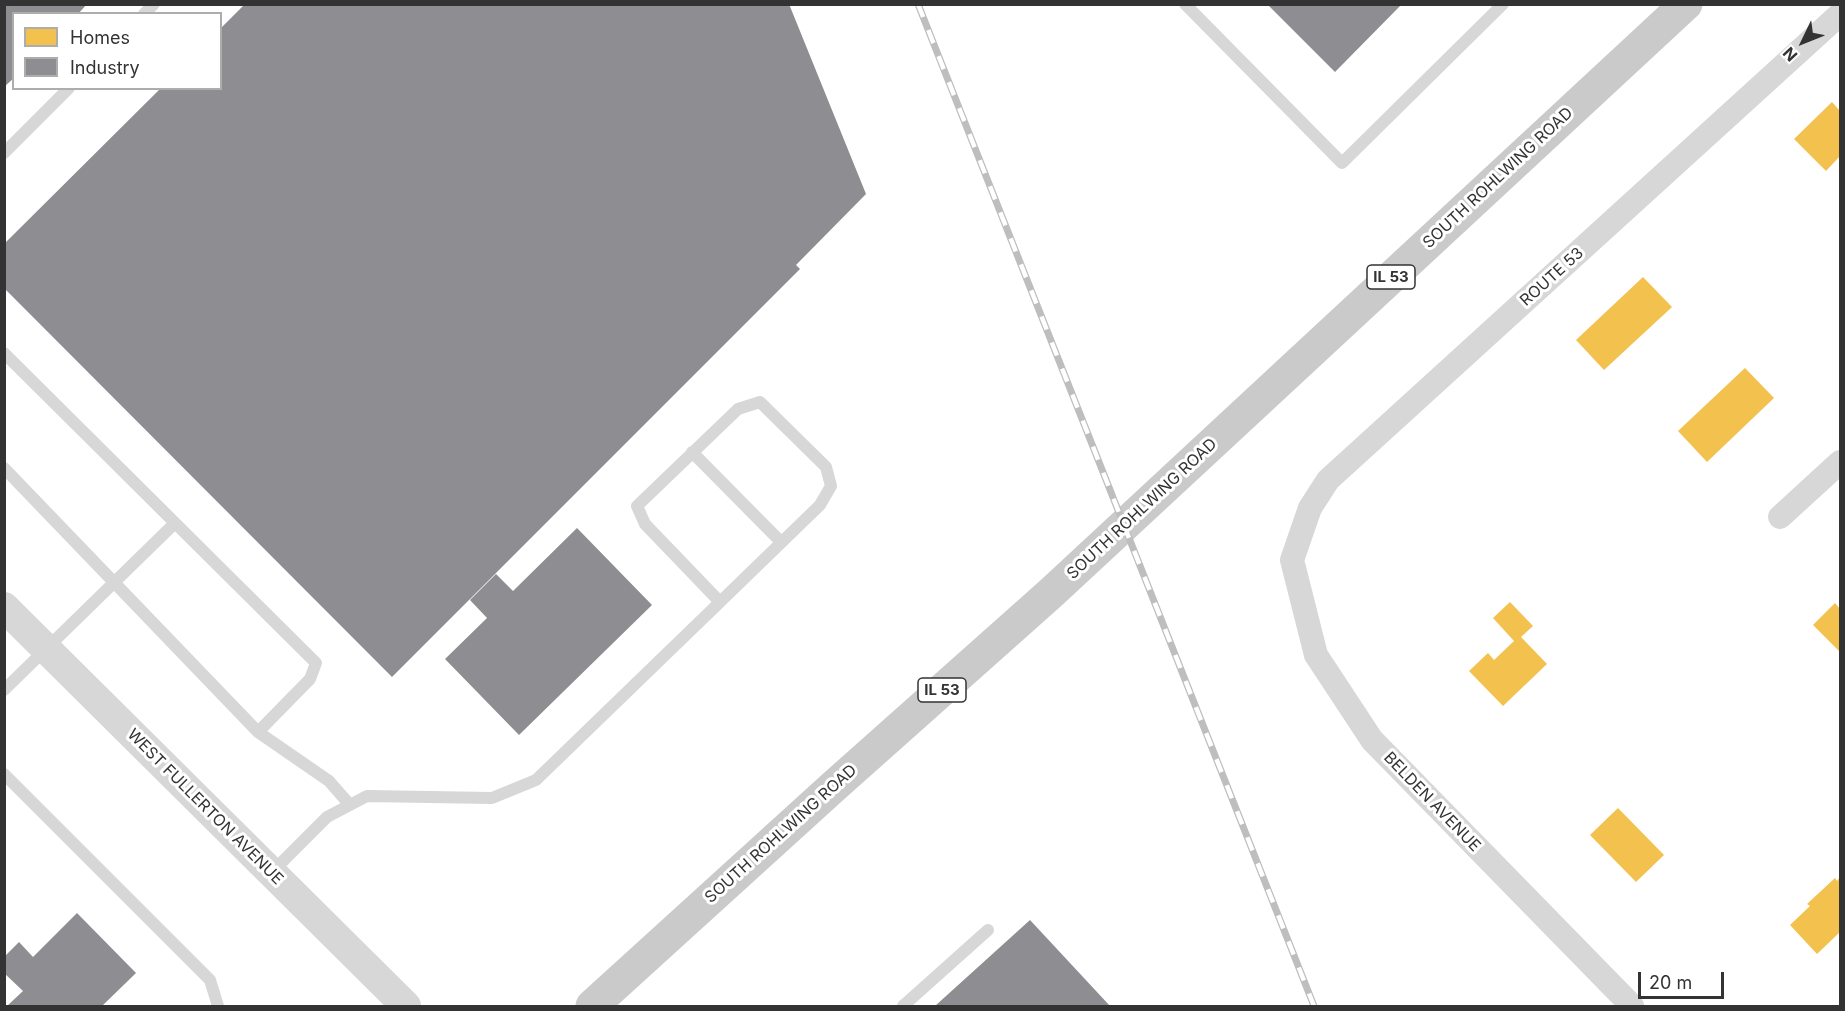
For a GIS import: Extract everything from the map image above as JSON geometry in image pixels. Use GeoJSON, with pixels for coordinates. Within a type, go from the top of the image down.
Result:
{"type":"FeatureCollection","features":[{"type":"Feature","properties":{"kind":"main road","name":"SOUTH ROHLWING ROAD"},"geometry":{"type":"LineString","coordinates":[[592,1006],[832,787],[1051,592],[1686,4]]}},
{"type":"Feature","properties":{"kind":"street","name":"ROUTE 53"},"geometry":{"type":"LineString","coordinates":[[1292,560],[1310,508],[1328,480],[1840,14]]}},
{"type":"Feature","properties":{"kind":"street"},"geometry":{"type":"LineString","coordinates":[[1780,517],[1840,462]]}},
{"type":"Feature","properties":{"kind":"street","name":"BELDEN AVENUE"},"geometry":{"type":"LineString","coordinates":[[1292,560],[1316,655],[1372,740],[1632,1006]]}},
{"type":"Feature","properties":{"kind":"street","name":"WEST FULLERTON AVENUE"},"geometry":{"type":"LineString","coordinates":[[4,607],[406,1006]]}},
{"type":"Feature","properties":{"kind":"lane"},"geometry":{"type":"LineString","coordinates":[[1185,4],[1342,163],[1503,4]]}},
{"type":"Feature","properties":{"kind":"lane"},"geometry":{"type":"LineString","coordinates":[[4,153],[67,90]]}},
{"type":"Feature","properties":{"kind":"lane"},"geometry":{"type":"LineString","coordinates":[[4,353],[316,663],[310,679],[258,732]]}},
{"type":"Feature","properties":{"kind":"lane"},"geometry":{"type":"LineString","coordinates":[[271,873],[327,817],[367,796],[492,798],[536,780],[720,602],[781,542],[820,505],[831,486],[826,467],[760,402],[738,409],[637,506],[645,524],[720,602]]}},
{"type":"Feature","properties":{"kind":"lane"},"geometry":{"type":"LineString","coordinates":[[692,452],[781,542]]}},
{"type":"Feature","properties":{"kind":"lane"},"geometry":{"type":"LineString","coordinates":[[4,468],[258,732],[330,781],[350,805]]}},
{"type":"Feature","properties":{"kind":"lane"},"geometry":{"type":"LineString","coordinates":[[4,690],[175,523]]}},
{"type":"Feature","properties":{"kind":"lane"},"geometry":{"type":"LineString","coordinates":[[4,774],[210,980],[218,1006]]}},
{"type":"Feature","properties":{"kind":"lane"},"geometry":{"type":"LineString","coordinates":[[903,1006],[988,930]]}},
{"type":"Feature","properties":{"kind":"building: Homes"},"geometry":{"type":"Polygon","coordinates":[[[1832,102],[1840,111],[1840,156],[1826,171],[1794,139],[1832,102]]]}},
{"type":"Feature","properties":{"kind":"building: Homes"},"geometry":{"type":"Polygon","coordinates":[[[1643,277],[1672,307],[1604,370],[1576,340],[1643,277]]]}},
{"type":"Feature","properties":{"kind":"building: Homes"},"geometry":{"type":"Polygon","coordinates":[[[1745,368],[1774,398],[1707,462],[1678,431],[1745,368]]]}},
{"type":"Feature","properties":{"kind":"building: Homes"},"geometry":{"type":"Polygon","coordinates":[[[1510,602],[1533,626],[1521,637],[1547,664],[1503,706],[1469,671],[1488,653],[1494,660],[1514,641],[1493,618],[1510,602]]]}},
{"type":"Feature","properties":{"kind":"building: Homes"},"geometry":{"type":"Polygon","coordinates":[[[1835,603],[1840,609],[1840,652],[1813,625],[1835,603]]]}},
{"type":"Feature","properties":{"kind":"building: Homes"},"geometry":{"type":"Polygon","coordinates":[[[1618,808],[1664,855],[1636,882],[1590,835],[1618,808]]]}},
{"type":"Feature","properties":{"kind":"building: Homes"},"geometry":{"type":"Polygon","coordinates":[[[1840,877],[1840,932],[1817,954],[1790,925],[1810,906],[1807,904],[1835,878],[1837,881],[1840,877]]]}},
{"type":"Feature","properties":{"kind":"building: Industry"},"geometry":{"type":"Polygon","coordinates":[[[4,4],[87,4],[80,12],[12,12],[12,80],[4,87],[4,4]]]}},
{"type":"Feature","properties":{"kind":"building: Industry"},"geometry":{"type":"Polygon","coordinates":[[[245,4],[789,4],[866,194],[796,265],[800,269],[392,677],[4,288],[4,244],[159,90],[222,90],[222,27],[245,4]]]}},
{"type":"Feature","properties":{"kind":"building: Industry"},"geometry":{"type":"Polygon","coordinates":[[[1267,4],[1402,4],[1335,72],[1267,4]]]}},
{"type":"Feature","properties":{"kind":"building: Industry"},"geometry":{"type":"Polygon","coordinates":[[[577,528],[652,605],[519,735],[445,659],[487,618],[470,600],[496,574],[513,591],[577,528]]]}},
{"type":"Feature","properties":{"kind":"building: Industry"},"geometry":{"type":"Polygon","coordinates":[[[77,913],[136,973],[102,1006],[7,1006],[23,991],[4,973],[4,957],[19,942],[33,957],[77,913]]]}},
{"type":"Feature","properties":{"kind":"building: Industry"},"geometry":{"type":"Polygon","coordinates":[[[1030,920],[1110,1006],[935,1006],[1030,920]]]}},
{"type":"Feature","properties":{"kind":"railway"},"geometry":{"type":"LineString","coordinates":[[918,4],[1314,1006]]}}]}
